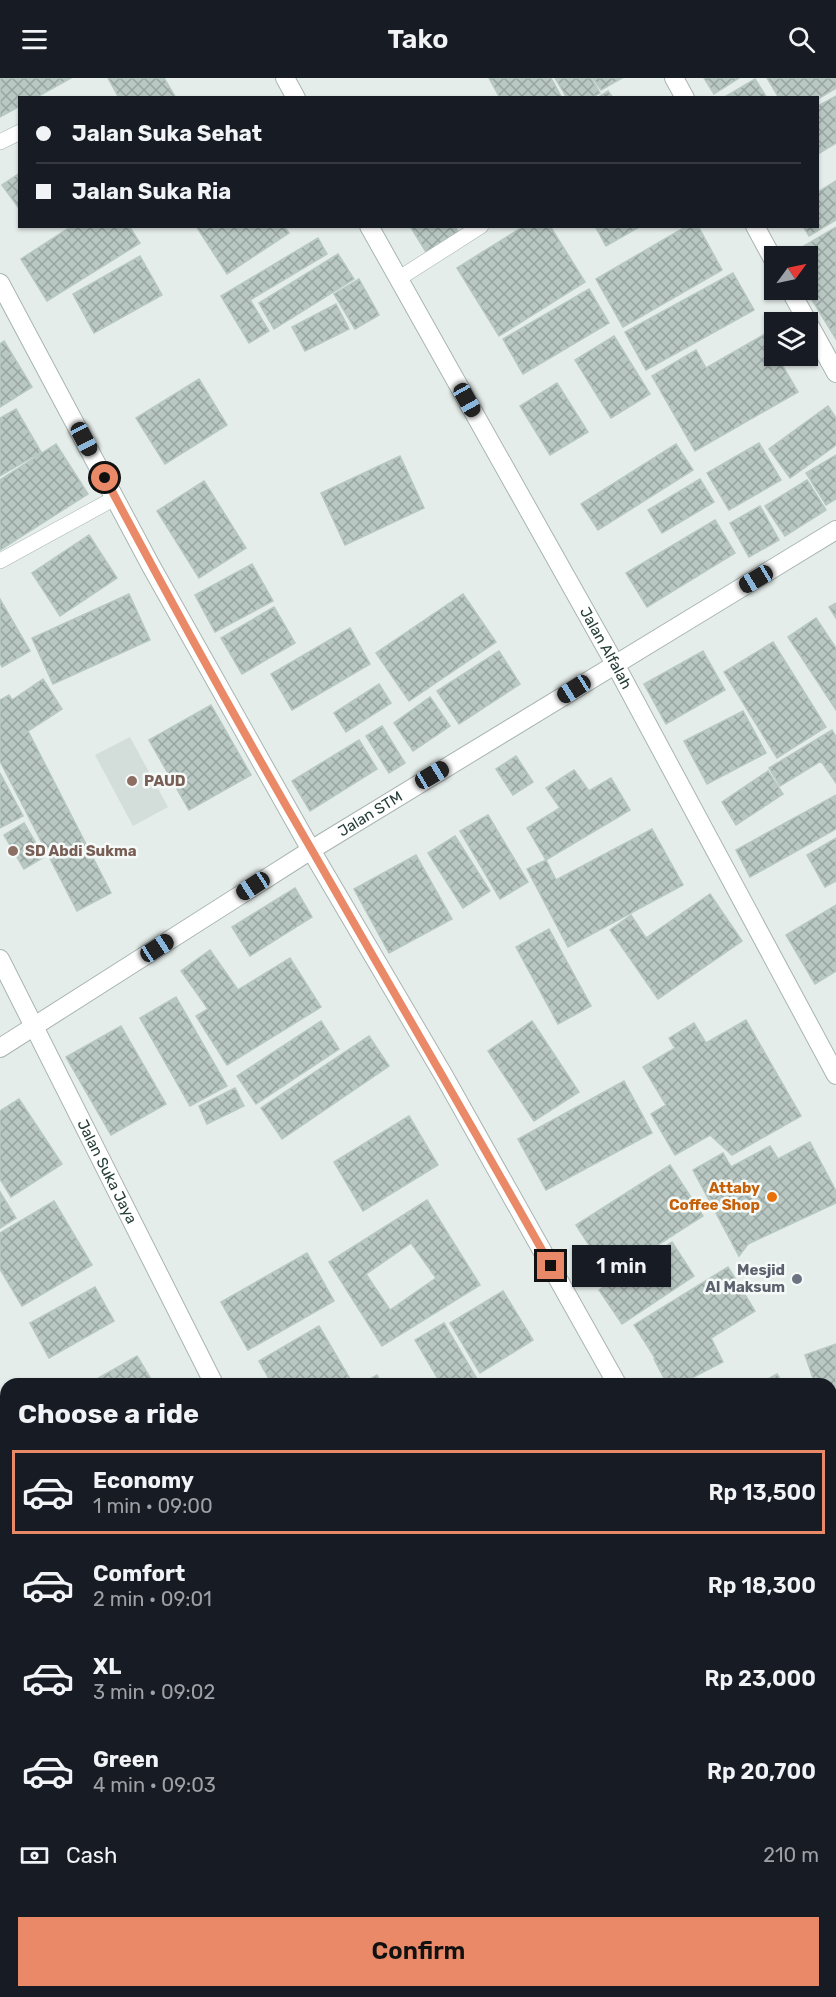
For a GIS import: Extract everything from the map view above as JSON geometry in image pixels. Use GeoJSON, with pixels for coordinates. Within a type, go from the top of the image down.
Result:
{"type":"FeatureCollection","features":[{"type":"Feature","properties":{"kind":"street"},"geometry":{"type":"LineString","coordinates":[[285,78],[295,96]]}},
{"type":"Feature","properties":{"kind":"street"},"geometry":{"type":"LineString","coordinates":[[674,78],[684,96]]}},
{"type":"Feature","properties":{"kind":"street","name":"Jalan Alfalah"},"geometry":{"type":"LineString","coordinates":[[370,228],[615,664],[836,1075]]}},
{"type":"Feature","properties":{"kind":"street"},"geometry":{"type":"LineString","coordinates":[[756,228],[766,246]]}},
{"type":"Feature","properties":{"kind":"street"},"geometry":{"type":"LineString","coordinates":[[0,283],[115,498],[311,849],[444,1076],[613,1378]]}},
{"type":"Feature","properties":{"kind":"street"},"geometry":{"type":"LineString","coordinates":[[795,300],[836,374]]}},
{"type":"Feature","properties":{"kind":"street","name":"Jalan STM"},"geometry":{"type":"LineString","coordinates":[[0,1048],[311,849],[836,530]]}},
{"type":"Feature","properties":{"kind":"street","name":"Jalan Suka Jaya"},"geometry":{"type":"LineString","coordinates":[[0,958],[211,1378]]}},
{"type":"Feature","properties":{"kind":"lane"},"geometry":{"type":"LineString","coordinates":[[0,142],[18,133]]}},
{"type":"Feature","properties":{"kind":"lane"},"geometry":{"type":"LineString","coordinates":[[398,279],[478,228]]}},
{"type":"Feature","properties":{"kind":"lane"},"geometry":{"type":"LineString","coordinates":[[0,561],[115,498]]}},
{"type":"Feature","properties":{"kind":"shaded area","name":"PAUD"},"geometry":{"type":"Polygon","coordinates":[[[130,737],[168,807],[133,826],[95,755],[130,737]]]}},
{"type":"Feature","properties":{"kind":"building"},"geometry":{"type":"Polygon","coordinates":[[[0,78],[71,78],[39,96],[18,96],[18,107],[0,117],[0,78]]]}},
{"type":"Feature","properties":{"kind":"building"},"geometry":{"type":"Polygon","coordinates":[[[108,78],[164,78],[175,96],[118,96],[108,78]]]}},
{"type":"Feature","properties":{"kind":"building"},"geometry":{"type":"Polygon","coordinates":[[[489,78],[551,78],[561,96],[499,96],[489,78]]]}},
{"type":"Feature","properties":{"kind":"building"},"geometry":{"type":"Polygon","coordinates":[[[555,78],[591,78],[600,93],[595,96],[566,96],[555,78]]]}},
{"type":"Feature","properties":{"kind":"building"},"geometry":{"type":"Polygon","coordinates":[[[593,78],[622,78],[601,90],[593,78]]]}},
{"type":"Feature","properties":{"kind":"building"},"geometry":{"type":"Polygon","coordinates":[[[704,78],[739,78],[714,94],[704,78]]]}},
{"type":"Feature","properties":{"kind":"building"},"geometry":{"type":"Polygon","coordinates":[[[767,78],[836,78],[836,88],[819,98],[819,96],[778,96],[767,78]]]}},
{"type":"Feature","properties":{"kind":"building"},"geometry":{"type":"Polygon","coordinates":[[[755,79],[766,96],[726,96],[755,79]]]}},
{"type":"Feature","properties":{"kind":"building"},"geometry":{"type":"Polygon","coordinates":[[[608,91],[612,96],[600,96],[608,91]]]}},
{"type":"Feature","properties":{"kind":"building"},"geometry":{"type":"Polygon","coordinates":[[[836,96],[836,143],[819,153],[819,105],[836,96]]]}},
{"type":"Feature","properties":{"kind":"building"},"geometry":{"type":"Polygon","coordinates":[[[18,174],[18,207],[2,185],[18,174]]]}},
{"type":"Feature","properties":{"kind":"building"},"geometry":{"type":"Polygon","coordinates":[[[836,181],[836,220],[809,236],[804,228],[819,228],[819,191],[836,181]]]}},
{"type":"Feature","properties":{"kind":"building"},"geometry":{"type":"Polygon","coordinates":[[[836,227],[836,339],[812,300],[818,300],[818,246],[804,246],[836,227]]]}},
{"type":"Feature","properties":{"kind":"building"},"geometry":{"type":"Polygon","coordinates":[[[69,228],[130,228],[140,243],[47,301],[21,259],[69,228]]]}},
{"type":"Feature","properties":{"kind":"building"},"geometry":{"type":"Polygon","coordinates":[[[197,228],[285,228],[289,233],[227,274],[197,228]]]}},
{"type":"Feature","properties":{"kind":"building"},"geometry":{"type":"Polygon","coordinates":[[[411,228],[456,228],[458,232],[426,252],[411,228]]]}},
{"type":"Feature","properties":{"kind":"building"},"geometry":{"type":"Polygon","coordinates":[[[521,228],[551,228],[585,282],[499,336],[457,268],[521,228]]]}},
{"type":"Feature","properties":{"kind":"building"},"geometry":{"type":"Polygon","coordinates":[[[596,228],[638,228],[606,246],[596,228]]]}},
{"type":"Feature","properties":{"kind":"building"},"geometry":{"type":"Polygon","coordinates":[[[684,228],[699,228],[722,270],[623,327],[596,279],[684,228]]]}},
{"type":"Feature","properties":{"kind":"building"},"geometry":{"type":"Polygon","coordinates":[[[318,238],[327,254],[250,300],[269,331],[249,343],[221,296],[318,238]]]}},
{"type":"Feature","properties":{"kind":"building"},"geometry":{"type":"Polygon","coordinates":[[[338,254],[354,279],[274,329],[259,303],[338,254]]]}},
{"type":"Feature","properties":{"kind":"building"},"geometry":{"type":"Polygon","coordinates":[[[140,256],[162,295],[94,333],[73,294],[140,256]]]}},
{"type":"Feature","properties":{"kind":"building"},"geometry":{"type":"Polygon","coordinates":[[[733,273],[754,310],[646,370],[625,332],[733,273]]]}},
{"type":"Feature","properties":{"kind":"building"},"geometry":{"type":"Polygon","coordinates":[[[359,279],[379,315],[355,329],[334,294],[359,279]]]}},
{"type":"Feature","properties":{"kind":"building"},"geometry":{"type":"Polygon","coordinates":[[[589,289],[609,323],[523,374],[503,339],[589,289]]]}},
{"type":"Feature","properties":{"kind":"building"},"geometry":{"type":"Polygon","coordinates":[[[336,304],[349,329],[305,351],[292,327],[336,304]]]}},
{"type":"Feature","properties":{"kind":"building"},"geometry":{"type":"Polygon","coordinates":[[[764,335],[764,366],[783,366],[798,392],[695,451],[652,376],[696,350],[706,368],[764,335]]]}},
{"type":"Feature","properties":{"kind":"building"},"geometry":{"type":"Polygon","coordinates":[[[614,336],[650,394],[611,418],[575,360],[614,336]]]}},
{"type":"Feature","properties":{"kind":"building"},"geometry":{"type":"Polygon","coordinates":[[[4,341],[32,387],[0,407],[0,344],[4,341]]]}},
{"type":"Feature","properties":{"kind":"building"},"geometry":{"type":"Polygon","coordinates":[[[199,379],[227,425],[165,464],[136,418],[199,379]]]}},
{"type":"Feature","properties":{"kind":"building"},"geometry":{"type":"Polygon","coordinates":[[[557,383],[588,432],[550,455],[520,406],[557,383]]]}},
{"type":"Feature","properties":{"kind":"building"},"geometry":{"type":"Polygon","coordinates":[[[828,406],[836,418],[836,445],[790,478],[769,449],[828,406]]]}},
{"type":"Feature","properties":{"kind":"building"},"geometry":{"type":"Polygon","coordinates":[[[16,409],[41,452],[0,476],[0,418],[16,409]]]}},
{"type":"Feature","properties":{"kind":"building"},"geometry":{"type":"Polygon","coordinates":[[[759,443],[781,480],[729,510],[707,473],[759,443]]]}},
{"type":"Feature","properties":{"kind":"building"},"geometry":{"type":"Polygon","coordinates":[[[56,444],[88,494],[0,550],[0,480],[56,444]]]}},
{"type":"Feature","properties":{"kind":"building"},"geometry":{"type":"Polygon","coordinates":[[[676,444],[693,470],[598,530],[581,504],[676,444]]]}},
{"type":"Feature","properties":{"kind":"building"},"geometry":{"type":"Polygon","coordinates":[[[836,455],[836,499],[826,505],[806,473],[836,455]]]}},
{"type":"Feature","properties":{"kind":"building"},"geometry":{"type":"Polygon","coordinates":[[[400,456],[424,508],[345,545],[321,493],[400,456]]]}},
{"type":"Feature","properties":{"kind":"building"},"geometry":{"type":"Polygon","coordinates":[[[700,479],[714,502],[662,533],[648,510],[700,479]]]}},
{"type":"Feature","properties":{"kind":"building"},"geometry":{"type":"Polygon","coordinates":[[[807,480],[826,510],[785,536],[765,506],[807,480]]]}},
{"type":"Feature","properties":{"kind":"building"},"geometry":{"type":"Polygon","coordinates":[[[204,481],[246,548],[199,578],[157,511],[204,481]]]}},
{"type":"Feature","properties":{"kind":"building"},"geometry":{"type":"Polygon","coordinates":[[[760,506],[779,540],[749,557],[730,523],[760,506]]]}},
{"type":"Feature","properties":{"kind":"building"},"geometry":{"type":"Polygon","coordinates":[[[715,520],[735,553],[647,607],[626,573],[715,520]]]}},
{"type":"Feature","properties":{"kind":"building"},"geometry":{"type":"Polygon","coordinates":[[[89,535],[117,578],[60,616],[32,573],[89,535]]]}},
{"type":"Feature","properties":{"kind":"building"},"geometry":{"type":"Polygon","coordinates":[[[252,564],[273,601],[215,632],[195,595],[252,564]]]}},
{"type":"Feature","properties":{"kind":"building"},"geometry":{"type":"Polygon","coordinates":[[[129,594],[150,640],[53,684],[32,638],[129,594]]]}},
{"type":"Feature","properties":{"kind":"building"},"geometry":{"type":"Polygon","coordinates":[[[463,594],[496,642],[409,701],[376,653],[463,594]]]}},
{"type":"Feature","properties":{"kind":"building"},"geometry":{"type":"Polygon","coordinates":[[[0,599],[30,651],[2,667],[0,663],[0,599]]]}},
{"type":"Feature","properties":{"kind":"building"},"geometry":{"type":"Polygon","coordinates":[[[836,603],[836,618],[829,607],[836,603]]]}},
{"type":"Feature","properties":{"kind":"building"},"geometry":{"type":"Polygon","coordinates":[[[274,607],[295,643],[242,674],[221,638],[274,607]]]}},
{"type":"Feature","properties":{"kind":"building"},"geometry":{"type":"Polygon","coordinates":[[[816,618],[836,648],[836,710],[788,637],[816,618]]]}},
{"type":"Feature","properties":{"kind":"building"},"geometry":{"type":"Polygon","coordinates":[[[350,628],[370,664],[292,710],[271,674],[350,628]]]}},
{"type":"Feature","properties":{"kind":"building"},"geometry":{"type":"Polygon","coordinates":[[[773,642],[826,727],[777,758],[724,672],[773,642]]]}},
{"type":"Feature","properties":{"kind":"building"},"geometry":{"type":"Polygon","coordinates":[[[499,651],[520,684],[459,724],[437,691],[499,651]]]}},
{"type":"Feature","properties":{"kind":"building"},"geometry":{"type":"Polygon","coordinates":[[[703,651],[725,690],[666,724],[644,684],[703,651]]]}},
{"type":"Feature","properties":{"kind":"building"},"geometry":{"type":"Polygon","coordinates":[[[43,679],[62,709],[28,731],[111,893],[77,911],[0,761],[0,700],[9,695],[12,700],[43,679]]]}},
{"type":"Feature","properties":{"kind":"building"},"geometry":{"type":"Polygon","coordinates":[[[379,684],[391,703],[346,732],[334,713],[379,684]]]}},
{"type":"Feature","properties":{"kind":"building"},"geometry":{"type":"Polygon","coordinates":[[[430,697],[450,726],[413,751],[394,723],[430,697]]]}},
{"type":"Feature","properties":{"kind":"building"},"geometry":{"type":"Polygon","coordinates":[[[211,705],[251,775],[189,810],[149,740],[211,705]]]}},
{"type":"Feature","properties":{"kind":"building"},"geometry":{"type":"Polygon","coordinates":[[[743,711],[766,753],[707,784],[684,741],[743,711]]]}},
{"type":"Feature","properties":{"kind":"building"},"geometry":{"type":"Polygon","coordinates":[[[382,726],[405,763],[389,773],[366,736],[382,726]]]}},
{"type":"Feature","properties":{"kind":"building"},"geometry":{"type":"Polygon","coordinates":[[[832,730],[836,737],[836,783],[821,761],[780,786],[769,768],[832,730]]]}},
{"type":"Feature","properties":{"kind":"building"},"geometry":{"type":"Polygon","coordinates":[[[359,740],[377,769],[310,811],[292,781],[359,740]]]}},
{"type":"Feature","properties":{"kind":"building"},"geometry":{"type":"Polygon","coordinates":[[[516,756],[533,782],[513,795],[496,769],[516,756]]]}},
{"type":"Feature","properties":{"kind":"building"},"geometry":{"type":"Polygon","coordinates":[[[574,770],[589,791],[611,778],[630,810],[546,860],[527,828],[560,808],[546,788],[574,770]]]}},
{"type":"Feature","properties":{"kind":"building"},"geometry":{"type":"Polygon","coordinates":[[[768,771],[783,794],[736,825],[722,802],[768,771]]]}},
{"type":"Feature","properties":{"kind":"building"},"geometry":{"type":"Polygon","coordinates":[[[0,773],[23,816],[0,828],[0,773]]]}},
{"type":"Feature","properties":{"kind":"building"},"geometry":{"type":"Polygon","coordinates":[[[836,795],[836,829],[750,877],[736,850],[836,795]]]}},
{"type":"Feature","properties":{"kind":"building"},"geometry":{"type":"Polygon","coordinates":[[[488,815],[528,882],[500,899],[460,831],[488,815]]]}},
{"type":"Feature","properties":{"kind":"building"},"geometry":{"type":"Polygon","coordinates":[[[24,823],[44,857],[24,869],[4,835],[24,823]]]}},
{"type":"Feature","properties":{"kind":"building"},"geometry":{"type":"Polygon","coordinates":[[[652,829],[683,885],[568,947],[527,869],[546,860],[556,880],[652,829]]]}},
{"type":"Feature","properties":{"kind":"building"},"geometry":{"type":"Polygon","coordinates":[[[455,836],[490,891],[463,908],[428,853],[455,836]]]}},
{"type":"Feature","properties":{"kind":"building"},"geometry":{"type":"Polygon","coordinates":[[[836,838],[836,881],[825,887],[807,855],[836,838]]]}},
{"type":"Feature","properties":{"kind":"building"},"geometry":{"type":"Polygon","coordinates":[[[416,855],[452,919],[389,953],[354,889],[416,855]]]}},
{"type":"Feature","properties":{"kind":"building"},"geometry":{"type":"Polygon","coordinates":[[[295,888],[312,917],[250,956],[232,927],[295,888]]]}},
{"type":"Feature","properties":{"kind":"building"},"geometry":{"type":"Polygon","coordinates":[[[710,894],[742,941],[658,999],[610,930],[631,915],[646,938],[710,894]]]}},
{"type":"Feature","properties":{"kind":"building"},"geometry":{"type":"Polygon","coordinates":[[[836,905],[836,971],[815,984],[786,935],[836,905]]]}},
{"type":"Feature","properties":{"kind":"building"},"geometry":{"type":"Polygon","coordinates":[[[549,929],[591,1006],[558,1024],[516,947],[549,929]]]}},
{"type":"Feature","properties":{"kind":"building"},"geometry":{"type":"Polygon","coordinates":[[[210,950],[238,990],[290,958],[321,1007],[227,1065],[196,1016],[208,1009],[181,971],[210,950]]]}},
{"type":"Feature","properties":{"kind":"building"},"geometry":{"type":"Polygon","coordinates":[[[176,997],[227,1086],[190,1106],[140,1018],[176,997]]]}},
{"type":"Feature","properties":{"kind":"building"},"geometry":{"type":"Polygon","coordinates":[[[746,1020],[801,1116],[732,1155],[710,1135],[675,1155],[651,1114],[666,1105],[643,1067],[675,1048],[669,1038],[694,1023],[706,1043],[746,1020]]]}},
{"type":"Feature","properties":{"kind":"building"},"geometry":{"type":"Polygon","coordinates":[[[321,1021],[339,1049],[256,1104],[237,1076],[321,1021]]]}},
{"type":"Feature","properties":{"kind":"building"},"geometry":{"type":"Polygon","coordinates":[[[532,1021],[579,1092],[534,1121],[488,1051],[532,1021]]]}},
{"type":"Feature","properties":{"kind":"building"},"geometry":{"type":"Polygon","coordinates":[[[121,1026],[166,1104],[111,1135],[66,1057],[121,1026]]]}},
{"type":"Feature","properties":{"kind":"building"},"geometry":{"type":"Polygon","coordinates":[[[369,1036],[389,1066],[282,1139],[261,1108],[369,1036]]]}},
{"type":"Feature","properties":{"kind":"building"},"geometry":{"type":"Polygon","coordinates":[[[624,1081],[652,1133],[546,1190],[518,1139],[624,1081]]]}},
{"type":"Feature","properties":{"kind":"building"},"geometry":{"type":"Polygon","coordinates":[[[235,1088],[244,1106],[207,1124],[199,1106],[235,1088]]]}},
{"type":"Feature","properties":{"kind":"building"},"geometry":{"type":"Polygon","coordinates":[[[19,1099],[62,1164],[11,1197],[0,1179],[0,1111],[19,1099]]]}},
{"type":"Feature","properties":{"kind":"building"},"geometry":{"type":"Polygon","coordinates":[[[409,1116],[438,1165],[363,1211],[334,1162],[409,1116]]]}},
{"type":"Feature","properties":{"kind":"building","name":"Attaby Coffee Shop"},"geometry":{"type":"Polygon","coordinates":[[[810,1142],[836,1191],[836,1203],[748,1244],[739,1256],[693,1170],[723,1153],[731,1167],[770,1146],[778,1159],[810,1142]]]}},
{"type":"Feature","properties":{"kind":"building"},"geometry":{"type":"Polygon","coordinates":[[[670,1165],[703,1216],[609,1276],[576,1225],[670,1165]]]}},
{"type":"Feature","properties":{"kind":"building"},"geometry":{"type":"Polygon","coordinates":[[[0,1192],[16,1218],[0,1228],[0,1192]]]}},
{"type":"Feature","properties":{"kind":"building"},"geometry":{"type":"Polygon","coordinates":[[[427,1200],[480,1285],[382,1346],[329,1262],[427,1200]],[[411,1243],[366,1274],[390,1310],[436,1278],[411,1243]]]}},
{"type":"Feature","properties":{"kind":"building"},"geometry":{"type":"Polygon","coordinates":[[[54,1201],[92,1265],[22,1306],[0,1269],[0,1233],[54,1201]]]}},
{"type":"Feature","properties":{"kind":"building"},"geometry":{"type":"Polygon","coordinates":[[[672,1242],[694,1276],[622,1324],[599,1290],[672,1242]]]}},
{"type":"Feature","properties":{"kind":"building"},"geometry":{"type":"Polygon","coordinates":[[[307,1253],[334,1301],[248,1350],[221,1302],[307,1253]]]}},
{"type":"Feature","properties":{"kind":"building"},"geometry":{"type":"Polygon","coordinates":[[[728,1267],[755,1311],[711,1338],[723,1362],[692,1378],[664,1378],[655,1358],[634,1325],[728,1267]]]}},
{"type":"Feature","properties":{"kind":"building"},"geometry":{"type":"Polygon","coordinates":[[[95,1287],[114,1321],[49,1358],[30,1323],[95,1287]]]}},
{"type":"Feature","properties":{"kind":"building"},"geometry":{"type":"Polygon","coordinates":[[[503,1291],[533,1340],[480,1373],[450,1323],[503,1291]]]}},
{"type":"Feature","properties":{"kind":"building"},"geometry":{"type":"Polygon","coordinates":[[[444,1323],[476,1378],[437,1378],[415,1340],[444,1323]]]}},
{"type":"Feature","properties":{"kind":"building"},"geometry":{"type":"Polygon","coordinates":[[[319,1326],[349,1378],[269,1378],[259,1361],[319,1326]]]}},
{"type":"Feature","properties":{"kind":"building"},"geometry":{"type":"Polygon","coordinates":[[[836,1344],[836,1378],[813,1378],[805,1355],[836,1344]]]}},
{"type":"Feature","properties":{"kind":"building"},"geometry":{"type":"Polygon","coordinates":[[[137,1356],[150,1378],[98,1378],[137,1356]]]}},
{"type":"Feature","properties":{"kind":"place","name":"PAUD"},"geometry":{"type":"Point","coordinates":[132,781]}},
{"type":"Feature","properties":{"kind":"place","name":"SD Abdi Sukma"},"geometry":{"type":"Point","coordinates":[13,851]}},
{"type":"Feature","properties":{"kind":"place","name":"Attaby Coffee Shop"},"geometry":{"type":"Point","coordinates":[772,1197]}},
{"type":"Feature","properties":{"kind":"place","name":"Mesjid Al Maksum"},"geometry":{"type":"Point","coordinates":[797,1279]}},
{"type":"Feature","properties":{"kind":"route"},"geometry":{"type":"LineString","coordinates":[[105,478],[151,566],[311,849],[444,1076],[551,1266]]}}]}
